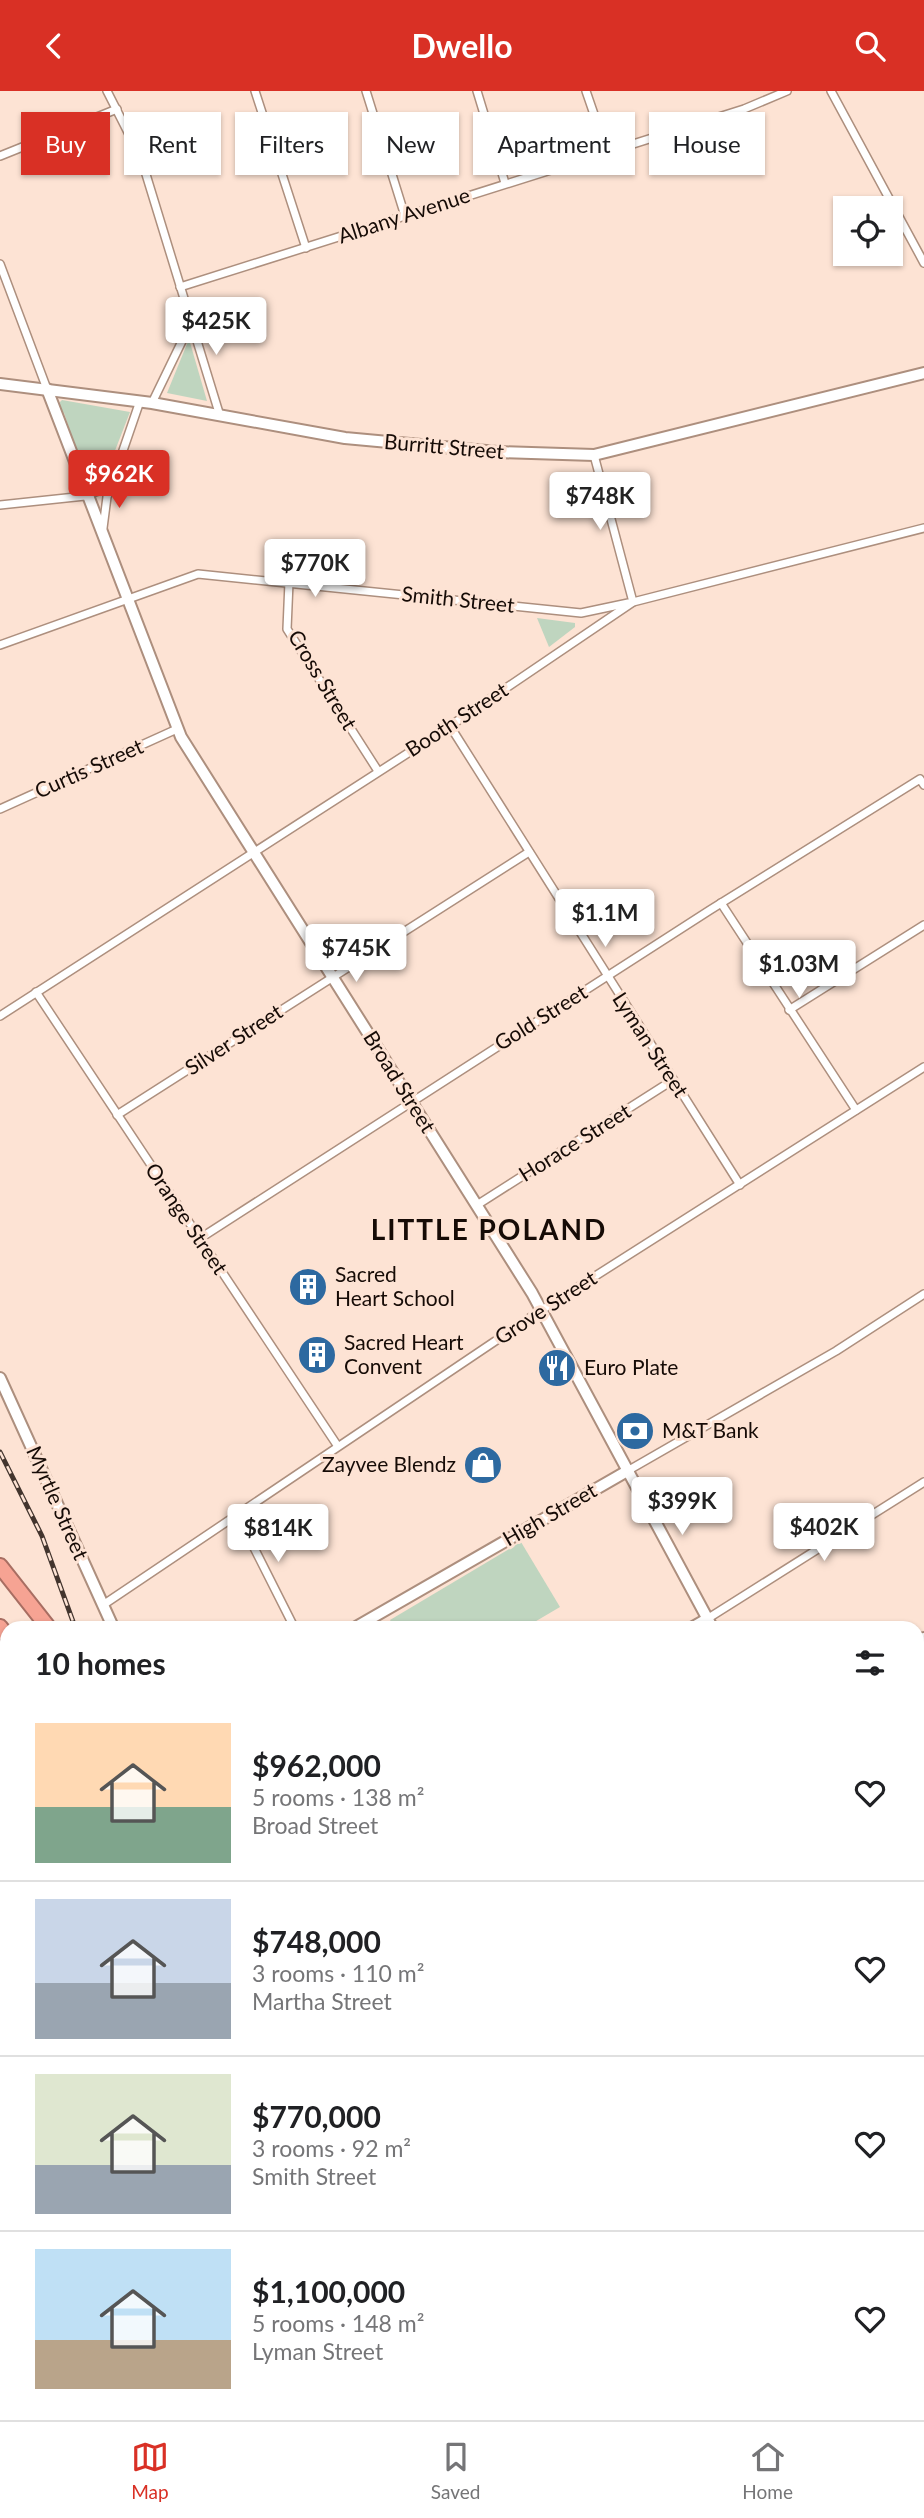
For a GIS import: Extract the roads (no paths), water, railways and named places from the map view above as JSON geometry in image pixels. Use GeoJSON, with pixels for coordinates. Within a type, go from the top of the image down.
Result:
{"type":"FeatureCollection","features":[{"type":"Feature","properties":{"kind":"highway"},"geometry":{"type":"LineString","coordinates":[[0,1566],[43,1621]]}},
{"type":"Feature","properties":{"kind":"street"},"geometry":{"type":"LineString","coordinates":[[107,91],[141,158],[220,417]]}},
{"type":"Feature","properties":{"kind":"street"},"geometry":{"type":"LineString","coordinates":[[255,91],[306,248]]}},
{"type":"Feature","properties":{"kind":"street"},"geometry":{"type":"LineString","coordinates":[[366,91],[405,216]]}},
{"type":"Feature","properties":{"kind":"street"},"geometry":{"type":"LineString","coordinates":[[477,91],[505,183]]}},
{"type":"Feature","properties":{"kind":"street"},"geometry":{"type":"LineString","coordinates":[[586,91],[593,112]]}},
{"type":"Feature","properties":{"kind":"street","name":"Albany Avenue"},"geometry":{"type":"LineString","coordinates":[[635,143],[744,109],[787,91]]}},
{"type":"Feature","properties":{"kind":"street"},"geometry":{"type":"LineString","coordinates":[[831,91],[924,263]]}},
{"type":"Feature","properties":{"kind":"street"},"geometry":{"type":"LineString","coordinates":[[0,156],[117,109]]}},
{"type":"Feature","properties":{"kind":"street","name":"Albany Avenue"},"geometry":{"type":"LineString","coordinates":[[180,287],[531,175]]}},
{"type":"Feature","properties":{"kind":"street","name":"Broad Street"},"geometry":{"type":"LineString","coordinates":[[0,264],[177,729],[542,1310],[708,1621]]}},
{"type":"Feature","properties":{"kind":"street"},"geometry":{"type":"LineString","coordinates":[[152,403],[186,330],[186,305]]}},
{"type":"Feature","properties":{"kind":"street","name":"Burritt Street"},"geometry":{"type":"LineString","coordinates":[[0,384],[140,401],[351,439],[497,452],[594,455],[924,373]]}},
{"type":"Feature","properties":{"kind":"street"},"geometry":{"type":"LineString","coordinates":[[103,529],[111,486],[140,401]]}},
{"type":"Feature","properties":{"kind":"street"},"geometry":{"type":"LineString","coordinates":[[594,455],[633,602]]}},
{"type":"Feature","properties":{"kind":"street"},"geometry":{"type":"LineString","coordinates":[[0,505],[88,495],[111,486]]}},
{"type":"Feature","properties":{"kind":"street","name":"Booth Street"},"geometry":{"type":"LineString","coordinates":[[0,1016],[450,726],[633,602],[924,528]]}},
{"type":"Feature","properties":{"kind":"street","name":"Smith Street"},"geometry":{"type":"LineString","coordinates":[[0,645],[198,574],[581,613],[633,602]]}},
{"type":"Feature","properties":{"kind":"street","name":"Cross Street"},"geometry":{"type":"LineString","coordinates":[[289,582],[287,629],[378,771]]}},
{"type":"Feature","properties":{"kind":"street","name":"Lyman Street"},"geometry":{"type":"LineString","coordinates":[[450,726],[606,977],[740,1185]]}},
{"type":"Feature","properties":{"kind":"street","name":"Curtis Street"},"geometry":{"type":"LineString","coordinates":[[0,810],[177,729]]}},
{"type":"Feature","properties":{"kind":"street","name":"Gold Street"},"geometry":{"type":"LineString","coordinates":[[199,1239],[721,903],[922,782]]}},
{"type":"Feature","properties":{"kind":"street","name":"Silver Street"},"geometry":{"type":"LineString","coordinates":[[117,1115],[528,852]]}},
{"type":"Feature","properties":{"kind":"street"},"geometry":{"type":"LineString","coordinates":[[721,903],[856,1110]]}},
{"type":"Feature","properties":{"kind":"street"},"geometry":{"type":"LineString","coordinates":[[789,1010],[924,925]]}},
{"type":"Feature","properties":{"kind":"street","name":"Orange Street"},"geometry":{"type":"LineString","coordinates":[[36,992],[337,1445]]}},
{"type":"Feature","properties":{"kind":"street","name":"Grove Street"},"geometry":{"type":"LineString","coordinates":[[103,1605],[337,1445],[542,1310],[924,1067]]}},
{"type":"Feature","properties":{"kind":"street","name":"Horace Street"},"geometry":{"type":"LineString","coordinates":[[477,1205],[673,1080]]}},
{"type":"Feature","properties":{"kind":"street","name":"High Street"},"geometry":{"type":"LineString","coordinates":[[366,1621],[836,1351],[924,1294]]}},
{"type":"Feature","properties":{"kind":"street","name":"Myrtle Street"},"geometry":{"type":"LineString","coordinates":[[0,1378],[110,1621]]}},
{"type":"Feature","properties":{"kind":"street"},"geometry":{"type":"LineString","coordinates":[[712,1621],[924,1482]]}},
{"type":"Feature","properties":{"kind":"street"},"geometry":{"type":"LineString","coordinates":[[237,1514],[291,1621]]}},
{"type":"Feature","properties":{"kind":"railway"},"geometry":{"type":"LineString","coordinates":[[0,1452],[42,1536],[73,1621]]}},
{"type":"Feature","properties":{"kind":"place","name":"Sacred Heart School"},"geometry":{"type":"Point","coordinates":[308,1287]}},
{"type":"Feature","properties":{"kind":"place","name":"Sacred Heart Convent"},"geometry":{"type":"Point","coordinates":[317,1355]}},
{"type":"Feature","properties":{"kind":"place","name":"Euro Plate"},"geometry":{"type":"Point","coordinates":[557,1368]}},
{"type":"Feature","properties":{"kind":"place","name":"M&T Bank"},"geometry":{"type":"Point","coordinates":[635,1431]}},
{"type":"Feature","properties":{"kind":"place","name":"Zayvee Blendz"},"geometry":{"type":"Point","coordinates":[483,1465]}},
{"type":"Feature","properties":{"kind":"district","name":"LITTLE POLAND"},"geometry":{"type":"Point","coordinates":[489,1230]}}]}
